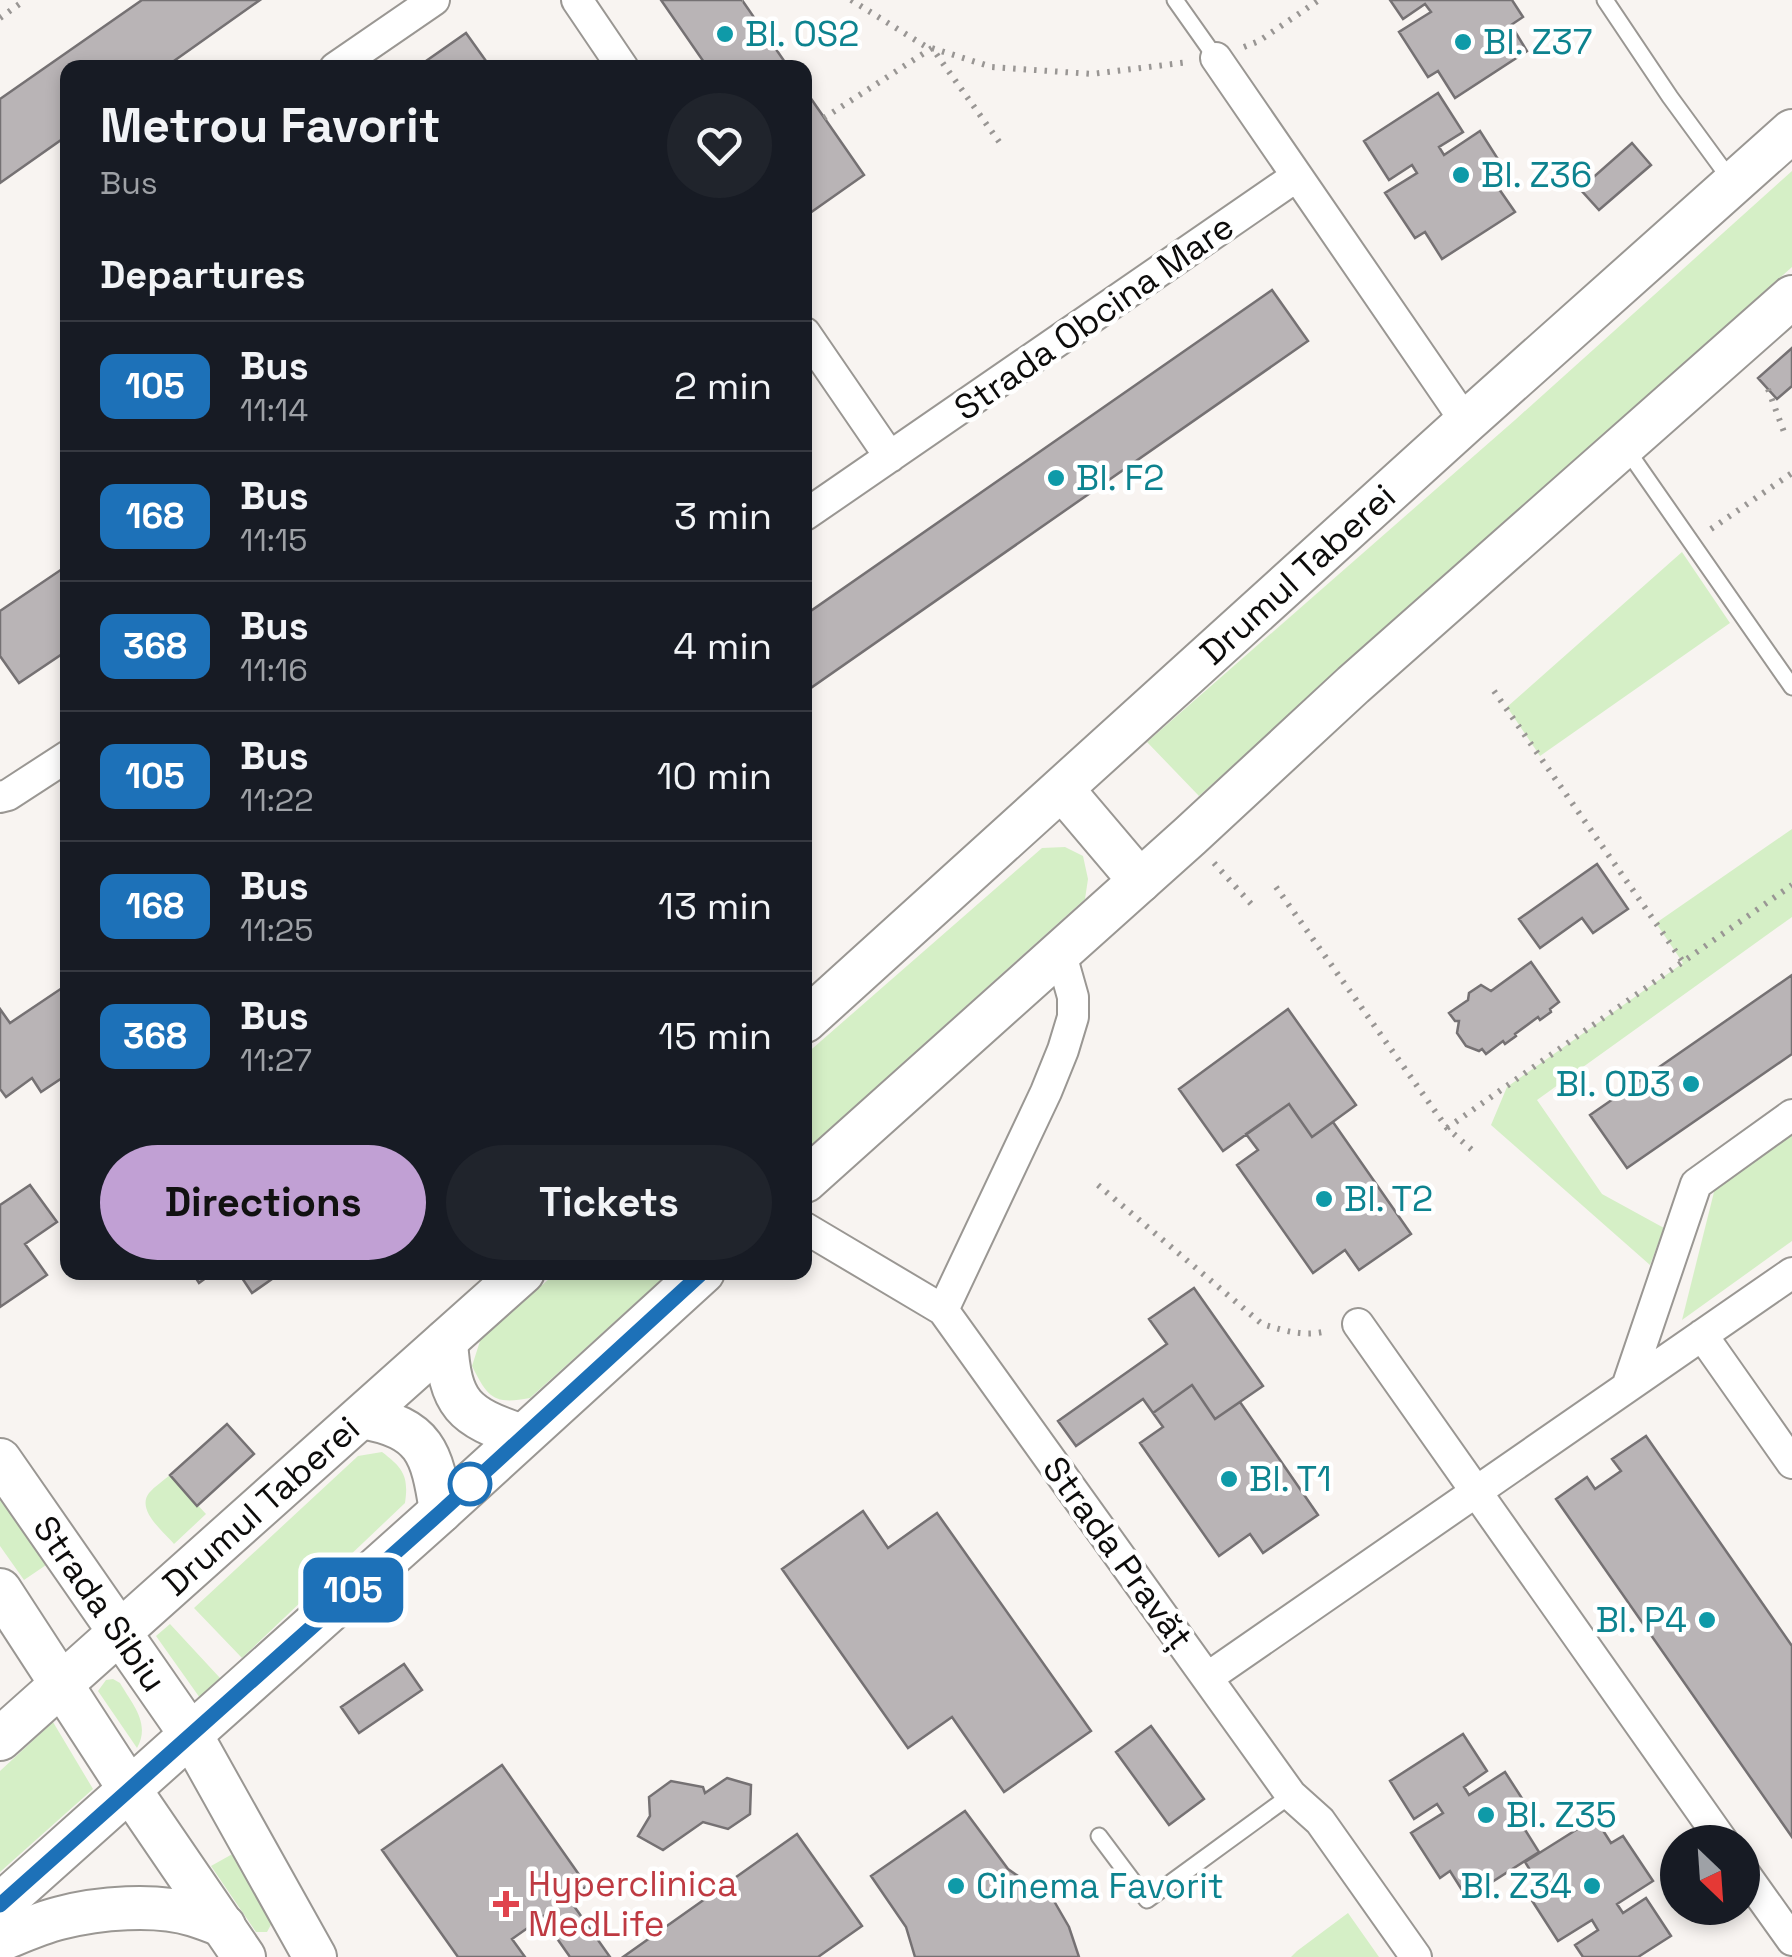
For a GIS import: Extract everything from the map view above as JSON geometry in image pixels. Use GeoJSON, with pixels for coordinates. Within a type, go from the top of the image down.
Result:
{"type":"FeatureCollection","features":[{"type":"Feature","properties":{"kind":"main road","name":"Drumul Taberei"},"geometry":{"type":"LineString","coordinates":[[812,1015],[1792,131]]}},
{"type":"Feature","properties":{"kind":"main road"},"geometry":{"type":"LineString","coordinates":[[812,1175],[1438,610],[1792,297]]}},
{"type":"Feature","properties":{"kind":"main road"},"geometry":{"type":"LineString","coordinates":[[1062,789],[1140,880]]}},
{"type":"Feature","properties":{"kind":"main road","name":"Drumul Taberei"},"geometry":{"type":"LineString","coordinates":[[0,1740],[515,1280]]}},
{"type":"Feature","properties":{"kind":"main road"},"geometry":{"type":"LineString","coordinates":[[0,1905],[694,1280]]}},
{"type":"Feature","properties":{"kind":"main road"},"geometry":{"type":"LineString","coordinates":[[446,1342],[448,1370],[456,1395],[476,1418],[522,1436]]}},
{"type":"Feature","properties":{"kind":"main road"},"geometry":{"type":"LineString","coordinates":[[362,1416],[387,1421],[408,1432],[424,1449],[435,1471],[442,1511]]}},
{"type":"Feature","properties":{"kind":"main road","name":"Strada Sibiu"},"geometry":{"type":"LineString","coordinates":[[0,1460],[191,1735],[315,1957]]}},
{"type":"Feature","properties":{"kind":"main road"},"geometry":{"type":"LineString","coordinates":[[0,1590],[234,1942]]}},
{"type":"Feature","properties":{"kind":"main road"},"geometry":{"type":"LineString","coordinates":[[0,1940],[57,1918],[108,1910],[167,1910],[192,1914],[234,1942]]}},
{"type":"Feature","properties":{"kind":"street"},"geometry":{"type":"LineString","coordinates":[[346,60],[434,0]]}},
{"type":"Feature","properties":{"kind":"street"},"geometry":{"type":"LineString","coordinates":[[577,0],[618,60]]}},
{"type":"Feature","properties":{"kind":"street"},"geometry":{"type":"LineString","coordinates":[[1216,58],[1466,422]]}},
{"type":"Feature","properties":{"kind":"street","name":"Strada Obcina Mare"},"geometry":{"type":"LineString","coordinates":[[812,509],[1298,176]]}},
{"type":"Feature","properties":{"kind":"street"},"geometry":{"type":"LineString","coordinates":[[812,344],[890,457]]}},
{"type":"Feature","properties":{"kind":"street"},"geometry":{"type":"LineString","coordinates":[[0,797],[60,761]]}},
{"type":"Feature","properties":{"kind":"street"},"geometry":{"type":"LineString","coordinates":[[812,1232],[943,1310],[1046,1092],[1073,1017],[1073,998],[1060,952]]}},
{"type":"Feature","properties":{"kind":"street"},"geometry":{"type":"LineString","coordinates":[[1627,1387],[1696,1184],[1792,1115]]}},
{"type":"Feature","properties":{"kind":"street","name":"Strada Pravăț"},"geometry":{"type":"LineString","coordinates":[[943,1310],[1207,1678],[1792,1273]]}},
{"type":"Feature","properties":{"kind":"street"},"geometry":{"type":"LineString","coordinates":[[1358,1324],[1711,1825]]}},
{"type":"Feature","properties":{"kind":"street"},"geometry":{"type":"LineString","coordinates":[[1702,1336],[1792,1463]]}},
{"type":"Feature","properties":{"kind":"street"},"geometry":{"type":"LineString","coordinates":[[1207,1678],[1291,1795],[1320,1820],[1416,1957]]}},
{"type":"Feature","properties":{"kind":"street"},"geometry":{"type":"LineString","coordinates":[[1760,1895],[1792,1940]]}},
{"type":"Feature","properties":{"kind":"lane"},"geometry":{"type":"LineString","coordinates":[[1175,0],[1216,58]]}},
{"type":"Feature","properties":{"kind":"lane"},"geometry":{"type":"LineString","coordinates":[[1605,0],[1733,182]]}},
{"type":"Feature","properties":{"kind":"lane"},"geometry":{"type":"LineString","coordinates":[[1624,447],[1792,687]]}},
{"type":"Feature","properties":{"kind":"lane"},"geometry":{"type":"LineString","coordinates":[[1099,1836],[1147,1900],[1291,1795]]}},
{"type":"Feature","properties":{"kind":"path"},"geometry":{"type":"LineString","coordinates":[[0,18],[25,0]]}},
{"type":"Feature","properties":{"kind":"path"},"geometry":{"type":"LineString","coordinates":[[851,0],[932,48],[992,67],[1092,74],[1216,58],[1258,41],[1319,0]]}},
{"type":"Feature","properties":{"kind":"path"},"geometry":{"type":"LineString","coordinates":[[824,118],[932,48]]}},
{"type":"Feature","properties":{"kind":"path"},"geometry":{"type":"LineString","coordinates":[[932,48],[1000,143]]}},
{"type":"Feature","properties":{"kind":"path"},"geometry":{"type":"LineString","coordinates":[[1768,389],[1784,432]]}},
{"type":"Feature","properties":{"kind":"path"},"geometry":{"type":"LineString","coordinates":[[1692,543],[1792,473]]}},
{"type":"Feature","properties":{"kind":"path"},"geometry":{"type":"LineString","coordinates":[[1494,690],[1684,962]]}},
{"type":"Feature","properties":{"kind":"path"},"geometry":{"type":"LineString","coordinates":[[1190,836],[1254,906]]}},
{"type":"Feature","properties":{"kind":"path"},"geometry":{"type":"LineString","coordinates":[[1447,1128],[1792,885]]}},
{"type":"Feature","properties":{"kind":"path"},"geometry":{"type":"LineString","coordinates":[[1276,887],[1447,1128],[1472,1150]]}},
{"type":"Feature","properties":{"kind":"path"},"geometry":{"type":"LineString","coordinates":[[1098,1185],[1262,1324],[1310,1336],[1358,1324]]}},
{"type":"Feature","properties":{"kind":"green space"},"geometry":{"type":"Polygon","coordinates":[[[1792,171],[1792,267],[1199,796],[1147,742],[1792,171]]]}},
{"type":"Feature","properties":{"kind":"green space"},"geometry":{"type":"Polygon","coordinates":[[[1682,552],[1730,623],[1540,756],[1507,707],[1682,552]]]}},
{"type":"Feature","properties":{"kind":"green space"},"geometry":{"type":"Polygon","coordinates":[[[1792,829],[1792,917],[1537,1100],[1602,1194],[1664,1228],[1650,1265],[1491,1125],[1507,1087],[1683,963],[1656,923],[1792,829]]]}},
{"type":"Feature","properties":{"kind":"green space"},"geometry":{"type":"Polygon","coordinates":[[[1065,847],[1083,856],[1088,879],[1085,899],[812,1145],[812,1049],[1042,848],[1065,847]]]}},
{"type":"Feature","properties":{"kind":"green space"},"geometry":{"type":"Polygon","coordinates":[[[1792,1127],[1792,1241],[1682,1320],[1717,1180],[1792,1127]]]}},
{"type":"Feature","properties":{"kind":"green space"},"geometry":{"type":"Polygon","coordinates":[[[548,1280],[661,1280],[530,1398],[500,1399],[488,1392],[472,1366],[481,1338],[548,1280]]]}},
{"type":"Feature","properties":{"kind":"green space"},"geometry":{"type":"Polygon","coordinates":[[[382,1452],[403,1473],[405,1503],[242,1658],[194,1608],[358,1456],[382,1452]]]}},
{"type":"Feature","properties":{"kind":"green space"},"geometry":{"type":"Polygon","coordinates":[[[170,1475],[206,1514],[174,1544],[146,1506],[149,1493],[170,1475]]]}},
{"type":"Feature","properties":{"kind":"green space"},"geometry":{"type":"Polygon","coordinates":[[[0,1493],[49,1563],[24,1580],[0,1546],[0,1493]]]}},
{"type":"Feature","properties":{"kind":"green space"},"geometry":{"type":"Polygon","coordinates":[[[170,1624],[220,1678],[200,1698],[156,1636],[170,1624]]]}},
{"type":"Feature","properties":{"kind":"green space"},"geometry":{"type":"Polygon","coordinates":[[[106,1680],[120,1683],[141,1722],[137,1748],[98,1691],[106,1680]]]}},
{"type":"Feature","properties":{"kind":"green space"},"geometry":{"type":"Polygon","coordinates":[[[53,1722],[93,1789],[0,1872],[0,1771],[53,1722]]]}},
{"type":"Feature","properties":{"kind":"green space"},"geometry":{"type":"Polygon","coordinates":[[[236,1852],[273,1921],[267,1932],[256,1932],[211,1866],[236,1852]]]}},
{"type":"Feature","properties":{"kind":"green space"},"geometry":{"type":"Polygon","coordinates":[[[1348,1913],[1379,1957],[1291,1957],[1297,1951],[1348,1913]]]}},
{"type":"Feature","properties":{"kind":"building"},"geometry":{"type":"Polygon","coordinates":[[[142,0],[260,0],[175,60],[60,60],[60,141],[0,183],[0,99],[142,0]]]}},
{"type":"Feature","properties":{"kind":"building","name":"Bl. OS2"},"geometry":{"type":"Polygon","coordinates":[[[661,0],[742,0],[783,60],[702,60],[661,0]]]}},
{"type":"Feature","properties":{"kind":"building","name":"Bl. Z37"},"geometry":{"type":"Polygon","coordinates":[[[1390,0],[1512,0],[1523,17],[1511,25],[1527,51],[1455,98],[1438,71],[1428,77],[1399,32],[1431,12],[1425,4],[1403,19],[1390,0]]]}},
{"type":"Feature","properties":{"kind":"building"},"geometry":{"type":"Polygon","coordinates":[[[466,33],[485,60],[427,60],[466,33]]]}},
{"type":"Feature","properties":{"kind":"building","name":"Bl. Z36"},"geometry":{"type":"Polygon","coordinates":[[[1438,93],[1463,132],[1439,147],[1444,155],[1480,131],[1510,178],[1497,186],[1515,212],[1442,259],[1425,232],[1415,238],[1385,193],[1417,173],[1412,165],[1389,180],[1364,141],[1438,93]]]}},
{"type":"Feature","properties":{"kind":"building","name":"Bl. OS2"},"geometry":{"type":"Polygon","coordinates":[[[812,100],[864,175],[812,212],[812,100]]]}},
{"type":"Feature","properties":{"kind":"building"},"geometry":{"type":"Polygon","coordinates":[[[1632,143],[1651,165],[1599,210],[1580,189],[1632,143]]]}},
{"type":"Feature","properties":{"kind":"building","name":"Bl. F2"},"geometry":{"type":"Polygon","coordinates":[[[1272,290],[1308,341],[812,687],[812,610],[1272,290]]]}},
{"type":"Feature","properties":{"kind":"building"},"geometry":{"type":"Polygon","coordinates":[[[1792,348],[1792,386],[1777,399],[1758,378],[1792,348]]]}},
{"type":"Feature","properties":{"kind":"building"},"geometry":{"type":"Polygon","coordinates":[[[60,570],[60,655],[19,683],[0,656],[0,611],[60,570]]]}},
{"type":"Feature","properties":{"kind":"building"},"geometry":{"type":"Polygon","coordinates":[[[1597,864],[1628,909],[1593,933],[1582,918],[1540,948],[1519,919],[1597,864]]]}},
{"type":"Feature","properties":{"kind":"building"},"geometry":{"type":"Polygon","coordinates":[[[1531,962],[1559,1002],[1540,1020],[1538,1017],[1486,1054],[1482,1049],[1466,1046],[1457,1033],[1459,1021],[1449,1013],[1481,985],[1491,991],[1531,962]]]}},
{"type":"Feature","properties":{"kind":"building","name":"Bl. OD3"},"geometry":{"type":"Polygon","coordinates":[[[1792,975],[1792,1054],[1627,1168],[1590,1115],[1792,975]]]}},
{"type":"Feature","properties":{"kind":"building"},"geometry":{"type":"Polygon","coordinates":[[[60,989],[60,1079],[41,1092],[32,1078],[6,1097],[0,1089],[0,1009],[10,1023],[60,989]]]}},
{"type":"Feature","properties":{"kind":"building"},"geometry":{"type":"Polygon","coordinates":[[[1288,1009],[1356,1105],[1312,1137],[1289,1104],[1223,1151],[1179,1089],[1288,1009]]]}},
{"type":"Feature","properties":{"kind":"building","name":"Bl. T2"},"geometry":{"type":"Polygon","coordinates":[[[1289,1104],[1312,1137],[1333,1122],[1411,1234],[1359,1270],[1345,1250],[1313,1273],[1237,1165],[1258,1150],[1246,1134],[1289,1104]]]}},
{"type":"Feature","properties":{"kind":"building"},"geometry":{"type":"Polygon","coordinates":[[[30,1185],[57,1222],[25,1244],[47,1275],[0,1307],[0,1205],[30,1185]]]}},
{"type":"Feature","properties":{"kind":"building"},"geometry":{"type":"Polygon","coordinates":[[[243,1280],[271,1280],[252,1293],[243,1280]]]}},
{"type":"Feature","properties":{"kind":"building"},"geometry":{"type":"Polygon","coordinates":[[[1194,1288],[1263,1386],[1215,1419],[1192,1385],[1153,1413],[1143,1399],[1076,1446],[1058,1421],[1167,1344],[1149,1319],[1194,1288]]]}},
{"type":"Feature","properties":{"kind":"building","name":"Bl. T1"},"geometry":{"type":"Polygon","coordinates":[[[1192,1385],[1215,1419],[1240,1402],[1318,1515],[1263,1553],[1250,1534],[1219,1556],[1140,1443],[1163,1427],[1153,1413],[1192,1385]]]}},
{"type":"Feature","properties":{"kind":"building"},"geometry":{"type":"Polygon","coordinates":[[[227,1424],[254,1454],[197,1506],[170,1475],[227,1424]]]}},
{"type":"Feature","properties":{"kind":"building","name":"Bl. P4"},"geometry":{"type":"Polygon","coordinates":[[[1646,1436],[1792,1646],[1792,1837],[1556,1499],[1587,1477],[1595,1489],[1621,1471],[1612,1459],[1646,1436]]]}},
{"type":"Feature","properties":{"kind":"building"},"geometry":{"type":"Polygon","coordinates":[[[863,1511],[888,1548],[937,1513],[1091,1731],[1004,1792],[952,1717],[908,1748],[782,1569],[863,1511]]]}},
{"type":"Feature","properties":{"kind":"building"},"geometry":{"type":"Polygon","coordinates":[[[404,1664],[422,1690],[359,1733],[341,1707],[404,1664]]]}},
{"type":"Feature","properties":{"kind":"building"},"geometry":{"type":"Polygon","coordinates":[[[1151,1726],[1204,1799],[1169,1825],[1116,1752],[1151,1726]]]}},
{"type":"Feature","properties":{"kind":"building","name":"Bl. Z35"},"geometry":{"type":"Polygon","coordinates":[[[1463,1734],[1487,1771],[1464,1787],[1469,1795],[1505,1772],[1534,1817],[1522,1825],[1539,1852],[1467,1898],[1450,1871],[1440,1878],[1411,1833],[1443,1813],[1437,1804],[1414,1819],[1390,1781],[1463,1734]]]}},
{"type":"Feature","properties":{"kind":"building"},"geometry":{"type":"Polygon","coordinates":[[[502,1765],[587,1886],[512,1939],[525,1957],[458,1957],[382,1850],[502,1765]]]}},
{"type":"Feature","properties":{"kind":"building"},"geometry":{"type":"Polygon","coordinates":[[[727,1778],[751,1785],[750,1814],[728,1829],[703,1822],[663,1850],[638,1836],[650,1816],[649,1797],[671,1781],[703,1787],[705,1793],[727,1778]]]}},
{"type":"Feature","properties":{"kind":"building","name":"Cinema Favorit"},"geometry":{"type":"Polygon","coordinates":[[[965,1811],[1008,1869],[1054,1901],[1069,1927],[1079,1957],[915,1957],[906,1927],[871,1876],[965,1811]]]}},
{"type":"Feature","properties":{"kind":"building","name":"Bl. Z34"},"geometry":{"type":"Polygon","coordinates":[[[1595,1818],[1611,1843],[1623,1836],[1653,1881],[1617,1904],[1623,1913],[1646,1898],[1660,1925],[1671,1936],[1638,1957],[1583,1957],[1575,1945],[1598,1930],[1592,1920],[1558,1941],[1531,1899],[1543,1891],[1525,1862],[1595,1818]]]}},
{"type":"Feature","properties":{"kind":"building"},"geometry":{"type":"Polygon","coordinates":[[[797,1834],[862,1926],[818,1957],[623,1957],[797,1834]]]}},
{"type":"Feature","properties":{"kind":"building"},"geometry":{"type":"Polygon","coordinates":[[[569,1899],[610,1957],[570,1957],[542,1917],[569,1899]]]}},
{"type":"Feature","properties":{"kind":"bus line","name":"105"},"geometry":{"type":"LineString","coordinates":[[0,1905],[694,1280]]}},
{"type":"Feature","properties":{"kind":"place","name":"Bl. OS2"},"geometry":{"type":"Point","coordinates":[725,34]}},
{"type":"Feature","properties":{"kind":"place","name":"Bl. Z37"},"geometry":{"type":"Point","coordinates":[1463,42]}},
{"type":"Feature","properties":{"kind":"place","name":"Bl. Z36"},"geometry":{"type":"Point","coordinates":[1461,175]}},
{"type":"Feature","properties":{"kind":"place","name":"Bl. F2"},"geometry":{"type":"Point","coordinates":[1056,478]}},
{"type":"Feature","properties":{"kind":"place","name":"Bl. OD3"},"geometry":{"type":"Point","coordinates":[1691,1084]}},
{"type":"Feature","properties":{"kind":"place","name":"Bl. T2"},"geometry":{"type":"Point","coordinates":[1324,1199]}},
{"type":"Feature","properties":{"kind":"place","name":"Bl. T1"},"geometry":{"type":"Point","coordinates":[1229,1479]}},
{"type":"Feature","properties":{"kind":"place","name":"Bl. P4"},"geometry":{"type":"Point","coordinates":[1707,1620]}},
{"type":"Feature","properties":{"kind":"place","name":"Bl. Z35"},"geometry":{"type":"Point","coordinates":[1486,1815]}},
{"type":"Feature","properties":{"kind":"place","name":"Cinema Favorit"},"geometry":{"type":"Point","coordinates":[956,1886]}},
{"type":"Feature","properties":{"kind":"place","name":"Bl. Z34"},"geometry":{"type":"Point","coordinates":[1592,1886]}},
{"type":"Feature","properties":{"kind":"place","name":"Hyperclinica MedLife"},"geometry":{"type":"Point","coordinates":[506,1904]}}]}
